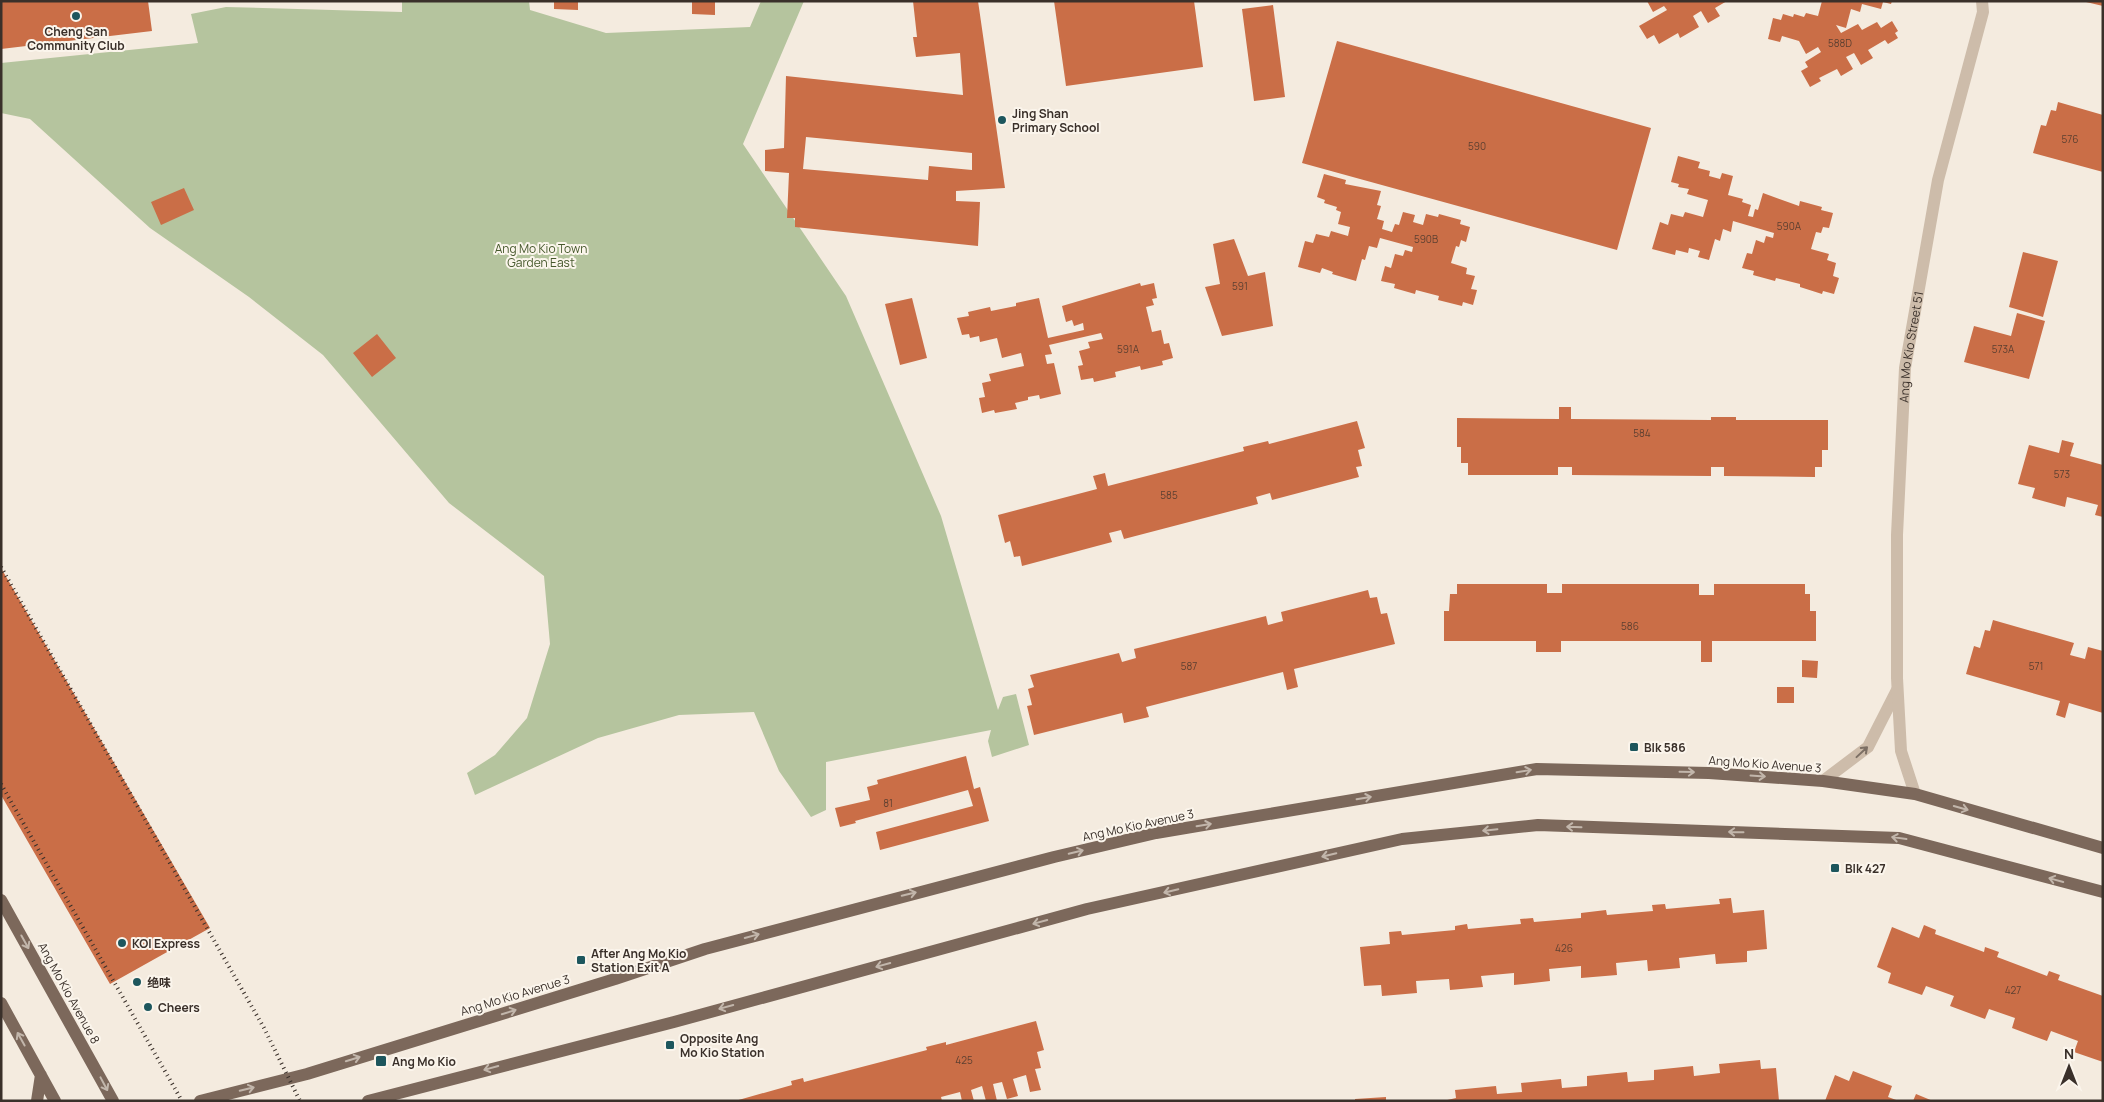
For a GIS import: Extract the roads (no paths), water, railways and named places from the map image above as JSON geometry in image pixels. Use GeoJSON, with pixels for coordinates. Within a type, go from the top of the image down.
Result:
{"type":"FeatureCollection","features":[{"type":"Feature","properties":{"kind":"main road","name":"Ang Mo Kio Avenue 3"},"geometry":{"type":"LineString","coordinates":[[200,1101],[307,1074],[705,949],[881,902],[1156,833],[1537,769],[1709,773],[1823,781],[1914,794],[2103,848]]}},
{"type":"Feature","properties":{"kind":"main road"},"geometry":{"type":"LineString","coordinates":[[368,1101],[674,1022],[1087,909],[1402,839],[1538,826],[1899,838],[2103,892]]}},
{"type":"Feature","properties":{"kind":"main road","name":"Ang Mo Kio Avenue 8"},"geometry":{"type":"LineString","coordinates":[[1,900],[113,1101]]}},
{"type":"Feature","properties":{"kind":"main road"},"geometry":{"type":"LineString","coordinates":[[1,1003],[55,1101]]}},
{"type":"Feature","properties":{"kind":"main road"},"geometry":{"type":"LineString","coordinates":[[37,1101],[41,1075]]}},
{"type":"Feature","properties":{"kind":"street","name":"Ang Mo Kio Street 51"},"geometry":{"type":"LineString","coordinates":[[1914,794],[1901,751],[1897,690],[1896,535],[1905,368],[1938,180],[1982,7],[1992,1]]}},
{"type":"Feature","properties":{"kind":"street","name":"Ang Mo Kio Street 51"},"geometry":{"type":"LineString","coordinates":[[1823,781],[1868,747],[1897,690]]}},
{"type":"Feature","properties":{"kind":"railway"},"geometry":{"type":"LineString","coordinates":[[1,567],[264,1028],[300,1101]]}},
{"type":"Feature","properties":{"kind":"railway"},"geometry":{"type":"LineString","coordinates":[[1,784],[182,1101]]}},
{"type":"Feature","properties":{"kind":"place","name":"Cheng San Community Club"},"geometry":{"type":"Point","coordinates":[76,16]}},
{"type":"Feature","properties":{"kind":"place","name":"Jing Shan Primary School"},"geometry":{"type":"Point","coordinates":[1002,120]}},
{"type":"Feature","properties":{"kind":"place","name":"Blk 586"},"geometry":{"type":"Point","coordinates":[1634,747]}},
{"type":"Feature","properties":{"kind":"place","name":"Blk 427"},"geometry":{"type":"Point","coordinates":[1835,868]}},
{"type":"Feature","properties":{"kind":"place","name":"KOI Express"},"geometry":{"type":"Point","coordinates":[122,943]}},
{"type":"Feature","properties":{"kind":"place","name":"After Ang Mo Kio Station Exit A"},"geometry":{"type":"Point","coordinates":[581,960]}},
{"type":"Feature","properties":{"kind":"place","name":"绝味"},"geometry":{"type":"Point","coordinates":[137,982]}},
{"type":"Feature","properties":{"kind":"place","name":"Cheers"},"geometry":{"type":"Point","coordinates":[148,1007]}},
{"type":"Feature","properties":{"kind":"place","name":"Opposite Ang Mo Kio Station"},"geometry":{"type":"Point","coordinates":[670,1045]}},
{"type":"Feature","properties":{"kind":"place","name":"Ang Mo Kio"},"geometry":{"type":"Point","coordinates":[381,1061]}},
{"type":"Feature","properties":{"kind":"park label","name":"Ang Mo Kio Town Garden East"},"geometry":{"type":"Point","coordinates":[541,255]}}]}
